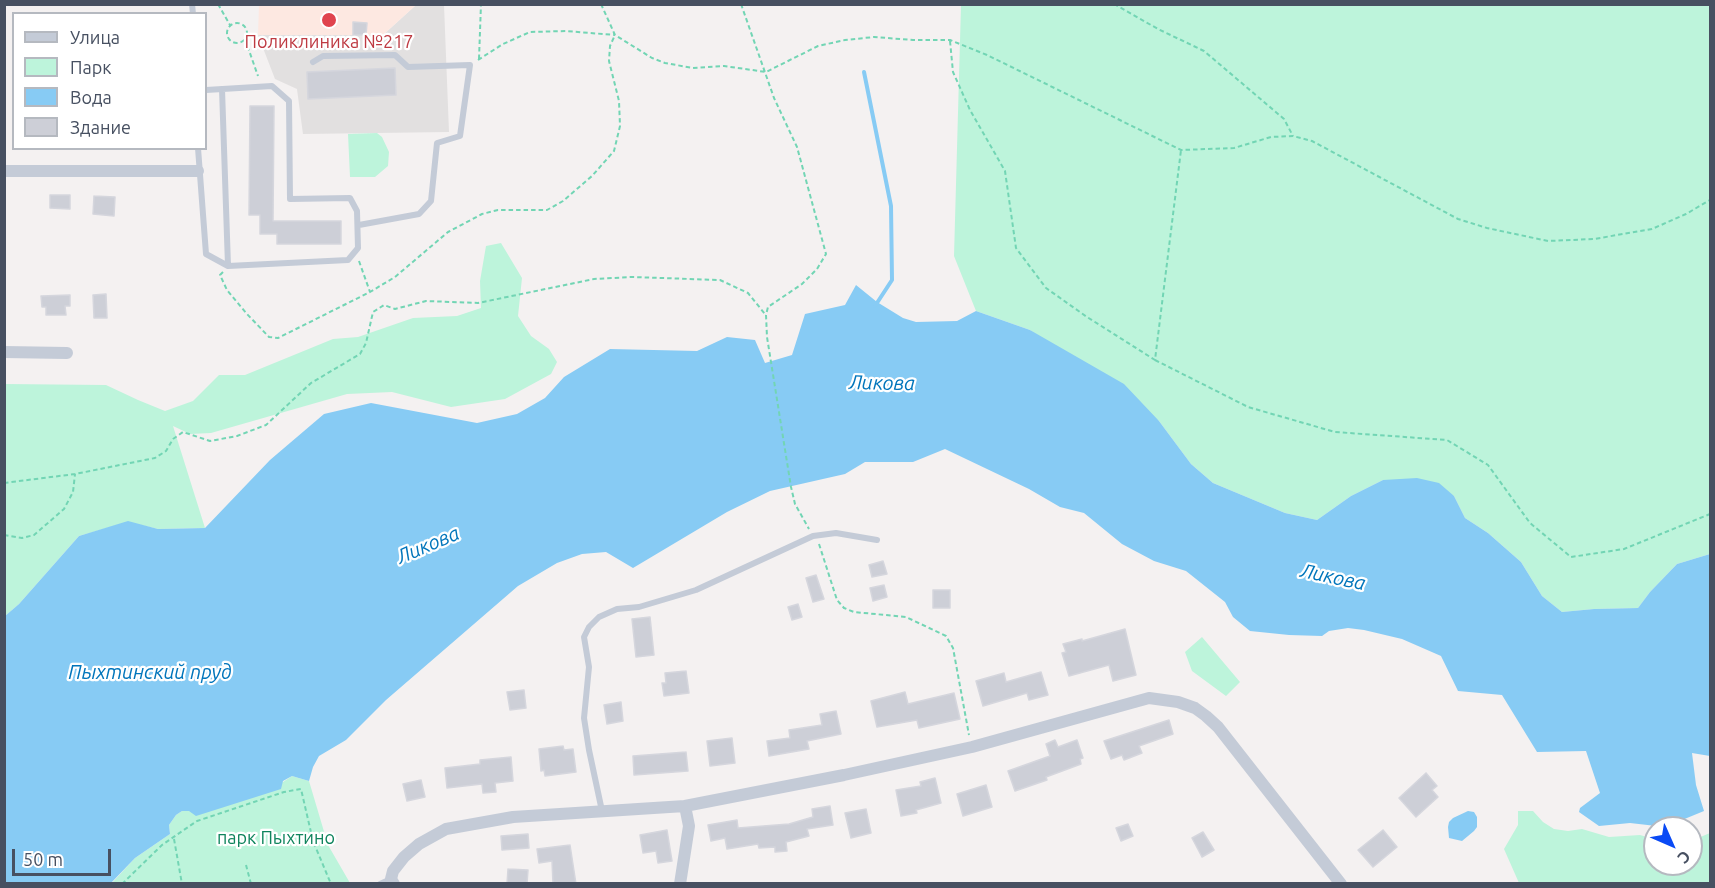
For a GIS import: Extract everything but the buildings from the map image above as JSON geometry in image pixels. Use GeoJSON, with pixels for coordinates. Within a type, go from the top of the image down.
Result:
{"type":"FeatureCollection","features":[{"type":"Feature","properties":{"kind":"street"},"geometry":{"type":"LineString","coordinates":[[4,171],[198,171]]}},
{"type":"Feature","properties":{"kind":"street"},"geometry":{"type":"LineString","coordinates":[[4,352],[67,352]]}},
{"type":"Feature","properties":{"kind":"street"},"geometry":{"type":"LineString","coordinates":[[388,882],[404,857],[419,844],[446,830],[513,817],[685,806],[972,747],[1149,698],[1178,702],[1196,708],[1218,727],[1341,884]]}},
{"type":"Feature","properties":{"kind":"street"},"geometry":{"type":"LineString","coordinates":[[680,884],[689,826],[685,806]]}},
{"type":"Feature","properties":{"kind":"lane"},"geometry":{"type":"LineString","coordinates":[[313,62],[323,56],[395,55],[408,67],[470,65],[460,135],[437,143],[431,201],[419,214],[359,225]]}},
{"type":"Feature","properties":{"kind":"lane"},"geometry":{"type":"LineString","coordinates":[[198,150],[206,254],[228,266],[348,260],[358,248],[357,211],[350,198],[290,199],[289,101],[272,86],[207,90]]}},
{"type":"Feature","properties":{"kind":"lane"},"geometry":{"type":"LineString","coordinates":[[222,89],[228,266]]}},
{"type":"Feature","properties":{"kind":"lane"},"geometry":{"type":"LineString","coordinates":[[602,811],[588,750],[584,718],[589,668],[584,637],[589,627],[599,617],[617,609],[639,607],[696,590],[813,536],[836,533],[877,540]]}},
{"type":"Feature","properties":{"kind":"path"},"geometry":{"type":"LineString","coordinates":[[219,4],[219,9],[230,26]]}},
{"type":"Feature","properties":{"kind":"path"},"geometry":{"type":"LineString","coordinates":[[479,59],[481,4]]}},
{"type":"Feature","properties":{"kind":"path"},"geometry":{"type":"LineString","coordinates":[[228,266],[220,275],[227,290],[268,337],[278,338],[395,277],[448,232],[482,214],[498,210],[547,210],[570,195],[592,176],[614,151],[620,126],[619,101],[609,60],[610,46],[615,35],[601,4]]}},
{"type":"Feature","properties":{"kind":"path"},"geometry":{"type":"LineString","coordinates":[[741,4],[774,98],[796,147],[826,254],[818,269],[802,284],[768,307],[766,315],[767,337],[795,504],[821,547],[837,600],[844,608],[854,612],[906,617],[946,636],[952,648],[972,747]]}},
{"type":"Feature","properties":{"kind":"path"},"geometry":{"type":"LineString","coordinates":[[1114,4],[1204,51],[1284,119],[1293,136]]}},
{"type":"Feature","properties":{"kind":"path"},"geometry":{"type":"LineString","coordinates":[[245,39],[237,43],[230,41],[227,35],[230,26],[236,23],[243,25],[247,30],[245,39],[262,87]]}},
{"type":"Feature","properties":{"kind":"path"},"geometry":{"type":"LineString","coordinates":[[470,65],[503,44],[530,32],[566,31],[615,35],[644,54],[665,63],[693,68],[724,66],[766,72],[818,46],[845,40],[874,37],[950,40],[987,55],[1181,150],[1234,148],[1271,137],[1293,136],[1312,141],[1458,219],[1487,228],[1548,241],[1594,239],[1652,229],[1710,200]]}},
{"type":"Feature","properties":{"kind":"path"},"geometry":{"type":"LineString","coordinates":[[950,40],[953,72],[970,110],[1005,171],[1016,248],[1046,288],[1155,360],[1248,407],[1335,432],[1447,440],[1488,465],[1530,523],[1571,556],[1624,549],[1710,514]]}},
{"type":"Feature","properties":{"kind":"path"},"geometry":{"type":"LineString","coordinates":[[1155,360],[1181,150]]}},
{"type":"Feature","properties":{"kind":"path"},"geometry":{"type":"LineString","coordinates":[[356,251],[370,292]]}},
{"type":"Feature","properties":{"kind":"path"},"geometry":{"type":"LineString","coordinates":[[4,483],[75,474],[155,458],[166,451],[173,439],[183,432],[210,441],[237,436],[266,425],[311,384],[360,354],[366,343],[373,312],[384,305],[395,309],[426,301],[478,303],[594,279],[720,280],[748,293],[766,315]]}},
{"type":"Feature","properties":{"kind":"path"},"geometry":{"type":"LineString","coordinates":[[4,535],[22,538],[34,536],[64,509],[74,492],[75,474]]}},
{"type":"Feature","properties":{"kind":"path"},"geometry":{"type":"LineString","coordinates":[[122,884],[162,845],[174,839],[197,821],[284,792],[301,789],[313,841],[331,884]]}},
{"type":"Feature","properties":{"kind":"path"},"geometry":{"type":"LineString","coordinates":[[174,839],[183,884]]}},
{"type":"Feature","properties":{"kind":"path"},"geometry":{"type":"LineString","coordinates":[[246,865],[251,884]]}},
{"type":"Feature","properties":{"kind":"shaded area","name":"Поликлиника №217"},"geometry":{"type":"Polygon","coordinates":[[[259,5],[416,5],[383,35],[258,35],[259,5]]]}},
{"type":"Feature","properties":{"kind":"shaded area"},"geometry":{"type":"Polygon","coordinates":[[[416,5],[444,5],[449,132],[303,134],[297,89],[275,79],[258,35],[383,35],[416,5]]]}},
{"type":"Feature","properties":{"kind":"green space"},"geometry":{"type":"Polygon","coordinates":[[[961,5],[1710,5],[1710,554],[1677,564],[1638,608],[1562,612],[1542,596],[1521,562],[1488,533],[1465,518],[1454,496],[1383,480],[1351,496],[1317,520],[1285,513],[1213,483],[1191,464],[1159,421],[1030,330],[976,311],[954,256],[961,5]]]}},
{"type":"Feature","properties":{"kind":"green space"},"geometry":{"type":"Polygon","coordinates":[[[377,133],[382,137],[389,152],[388,166],[375,177],[350,177],[348,134],[377,133]]]}},
{"type":"Feature","properties":{"kind":"green space"},"geometry":{"type":"Polygon","coordinates":[[[501,243],[522,278],[518,316],[531,336],[549,349],[557,362],[551,374],[505,399],[451,407],[392,392],[347,394],[211,433],[190,434],[173,426],[205,528],[158,529],[128,522],[79,536],[19,604],[5,616],[5,384],[106,385],[165,411],[193,401],[219,375],[245,375],[333,339],[358,337],[413,318],[457,316],[481,308],[480,281],[486,246],[501,243]]]}},
{"type":"Feature","properties":{"kind":"green space"},"geometry":{"type":"Polygon","coordinates":[[[1202,637],[1240,682],[1226,696],[1192,671],[1185,652],[1202,637]]]}},
{"type":"Feature","properties":{"kind":"green space","name":"парк Пыхтино"},"geometry":{"type":"Polygon","coordinates":[[[292,776],[309,781],[328,845],[350,883],[111,884],[135,858],[170,834],[169,825],[182,811],[189,811],[283,782],[292,776]]]}},
{"type":"Feature","properties":{"kind":"green space"},"geometry":{"type":"Polygon","coordinates":[[[1518,811],[1533,811],[1543,822],[1554,829],[1568,831],[1582,829],[1609,837],[1643,836],[1643,876],[1703,876],[1703,836],[1710,833],[1710,883],[1519,883],[1504,849],[1518,825],[1518,811]]]}},
{"type":"Feature","properties":{"kind":"water","name":"Пыхтинский пруд"},"geometry":{"type":"Polygon","coordinates":[[[856,285],[877,302],[903,318],[916,322],[957,321],[976,311],[1030,330],[1124,384],[1159,421],[1191,464],[1213,483],[1285,513],[1317,520],[1351,496],[1383,480],[1417,478],[1439,483],[1454,496],[1465,518],[1488,533],[1521,562],[1542,596],[1562,612],[1638,608],[1677,564],[1710,554],[1710,756],[1692,753],[1696,785],[1704,811],[1692,816],[1643,816],[1643,824],[1630,823],[1599,826],[1579,812],[1580,808],[1600,793],[1586,751],[1537,752],[1502,695],[1458,691],[1441,656],[1402,639],[1364,630],[1348,628],[1329,631],[1322,636],[1250,631],[1233,617],[1225,602],[1186,571],[1154,561],[1122,544],[1084,513],[1060,507],[1029,489],[945,449],[913,462],[865,462],[845,474],[770,491],[727,512],[633,568],[606,552],[582,554],[557,563],[518,586],[386,700],[346,740],[319,756],[309,781],[292,776],[283,781],[281,789],[196,816],[189,811],[182,811],[169,825],[170,834],[135,858],[111,883],[5,883],[5,616],[19,604],[79,536],[128,521],[158,529],[205,528],[270,460],[324,414],[371,403],[477,423],[517,414],[545,398],[564,377],[610,349],[697,351],[727,337],[755,340],[765,363],[792,355],[805,314],[845,305],[856,285]]]}},
{"type":"Feature","properties":{"kind":"water"},"geometry":{"type":"Polygon","coordinates":[[[1468,811],[1474,812],[1477,817],[1477,827],[1462,841],[1449,838],[1449,822],[1468,811]]]}},
{"type":"Feature","properties":{"kind":"waterway"},"geometry":{"type":"LineString","coordinates":[[864,72],[891,206],[892,280],[875,306]]}},
{"type":"Feature","properties":{"kind":"place","name":"Поликлиника №217"},"geometry":{"type":"Point","coordinates":[329,20]}},
{"type":"Feature","properties":{"kind":"water label","name":"Ликова"},"geometry":{"type":"Point","coordinates":[882,383]}},
{"type":"Feature","properties":{"kind":"water label","name":"Ликова"},"geometry":{"type":"Point","coordinates":[428,545]}},
{"type":"Feature","properties":{"kind":"water label","name":"Ликова"},"geometry":{"type":"Point","coordinates":[1333,577]}}]}
